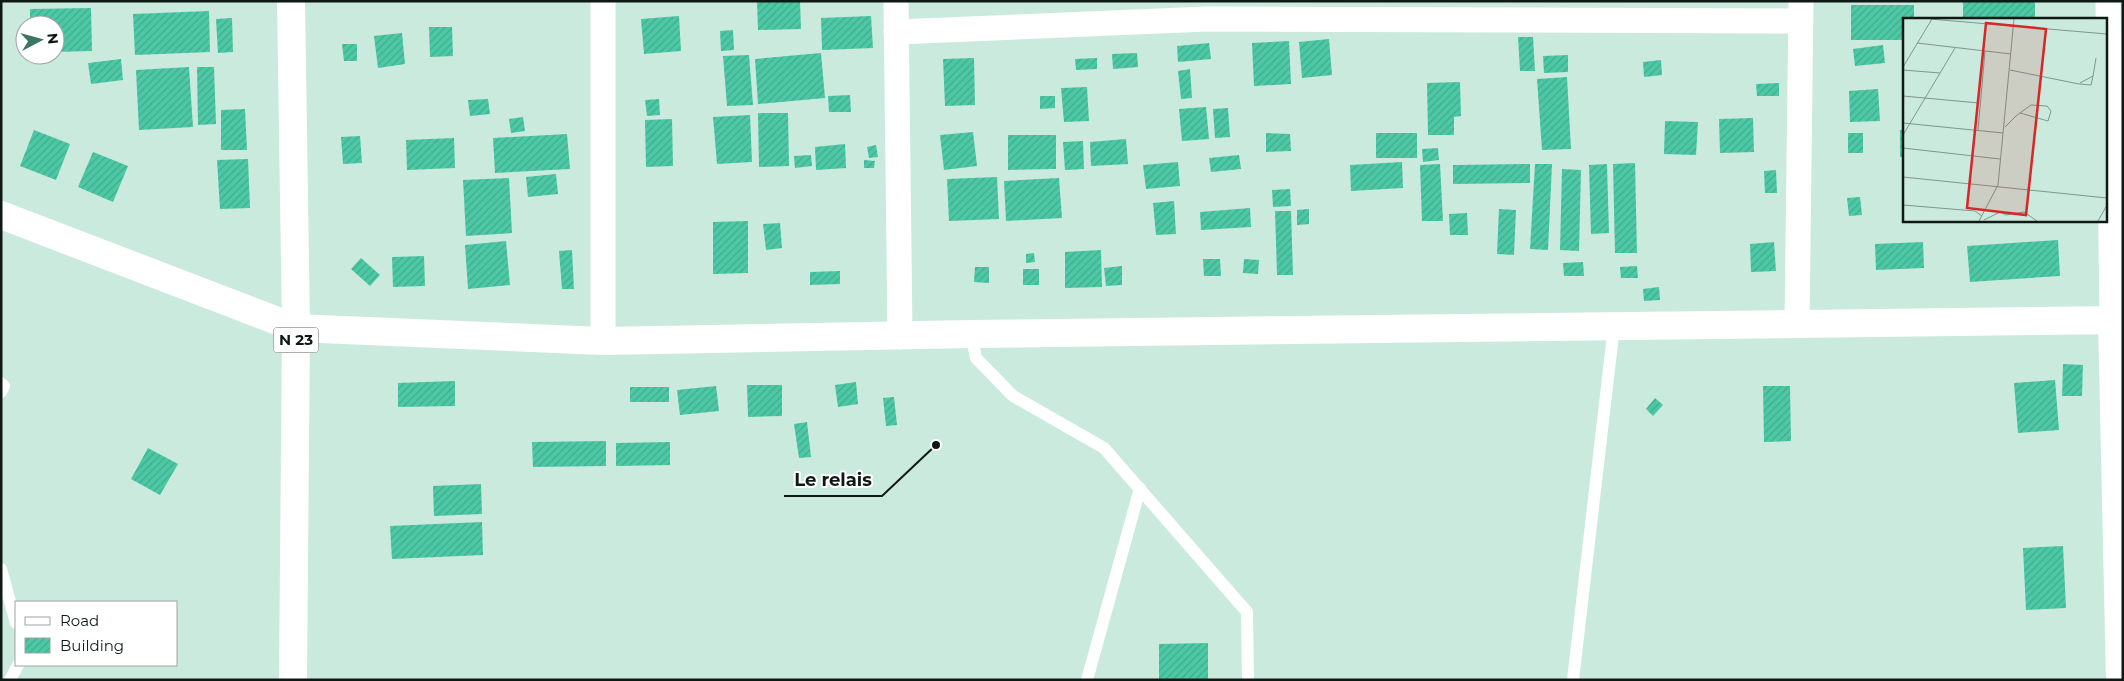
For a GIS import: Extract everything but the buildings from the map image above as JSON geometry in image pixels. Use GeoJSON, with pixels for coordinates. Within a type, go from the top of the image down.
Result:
{"type":"FeatureCollection","features":[{"type":"Feature","properties":{"kind":"main road","name":"N 23"},"geometry":{"type":"LineString","coordinates":[[291,1],[296,328],[293,680]]}},
{"type":"Feature","properties":{"kind":"main road"},"geometry":{"type":"LineString","coordinates":[[1,215],[296,328],[603,340],[2117,320],[2120,680]]}},
{"type":"Feature","properties":{"kind":"street"},"geometry":{"type":"LineString","coordinates":[[603,1],[603,340]]}},
{"type":"Feature","properties":{"kind":"street"},"geometry":{"type":"LineString","coordinates":[[896,1],[900,336]]}},
{"type":"Feature","properties":{"kind":"street"},"geometry":{"type":"LineString","coordinates":[[2108,1],[2117,320]]}},
{"type":"Feature","properties":{"kind":"street"},"geometry":{"type":"LineString","coordinates":[[896,32],[1207,10],[1801,11],[1797,324]]}},
{"type":"Feature","properties":{"kind":"lane"},"geometry":{"type":"LineString","coordinates":[[1573,680],[1614,326]]}},
{"type":"Feature","properties":{"kind":"lane"},"geometry":{"type":"LineString","coordinates":[[971,334],[976,358],[1013,396],[1104,448],[1247,612],[1248,680]]}},
{"type":"Feature","properties":{"kind":"lane"},"geometry":{"type":"LineString","coordinates":[[1,383],[4,386],[1,392]]}},
{"type":"Feature","properties":{"kind":"lane"},"geometry":{"type":"LineString","coordinates":[[1087,680],[1140,488]]}},
{"type":"Feature","properties":{"kind":"lane"},"geometry":{"type":"LineString","coordinates":[[1,569],[15,619]]}},
{"type":"Feature","properties":{"kind":"lane"},"geometry":{"type":"LineString","coordinates":[[10,680],[17,666]]}},
{"type":"Feature","properties":{"kind":"place","name":"Le relais"},"geometry":{"type":"Point","coordinates":[936,445]}}]}
